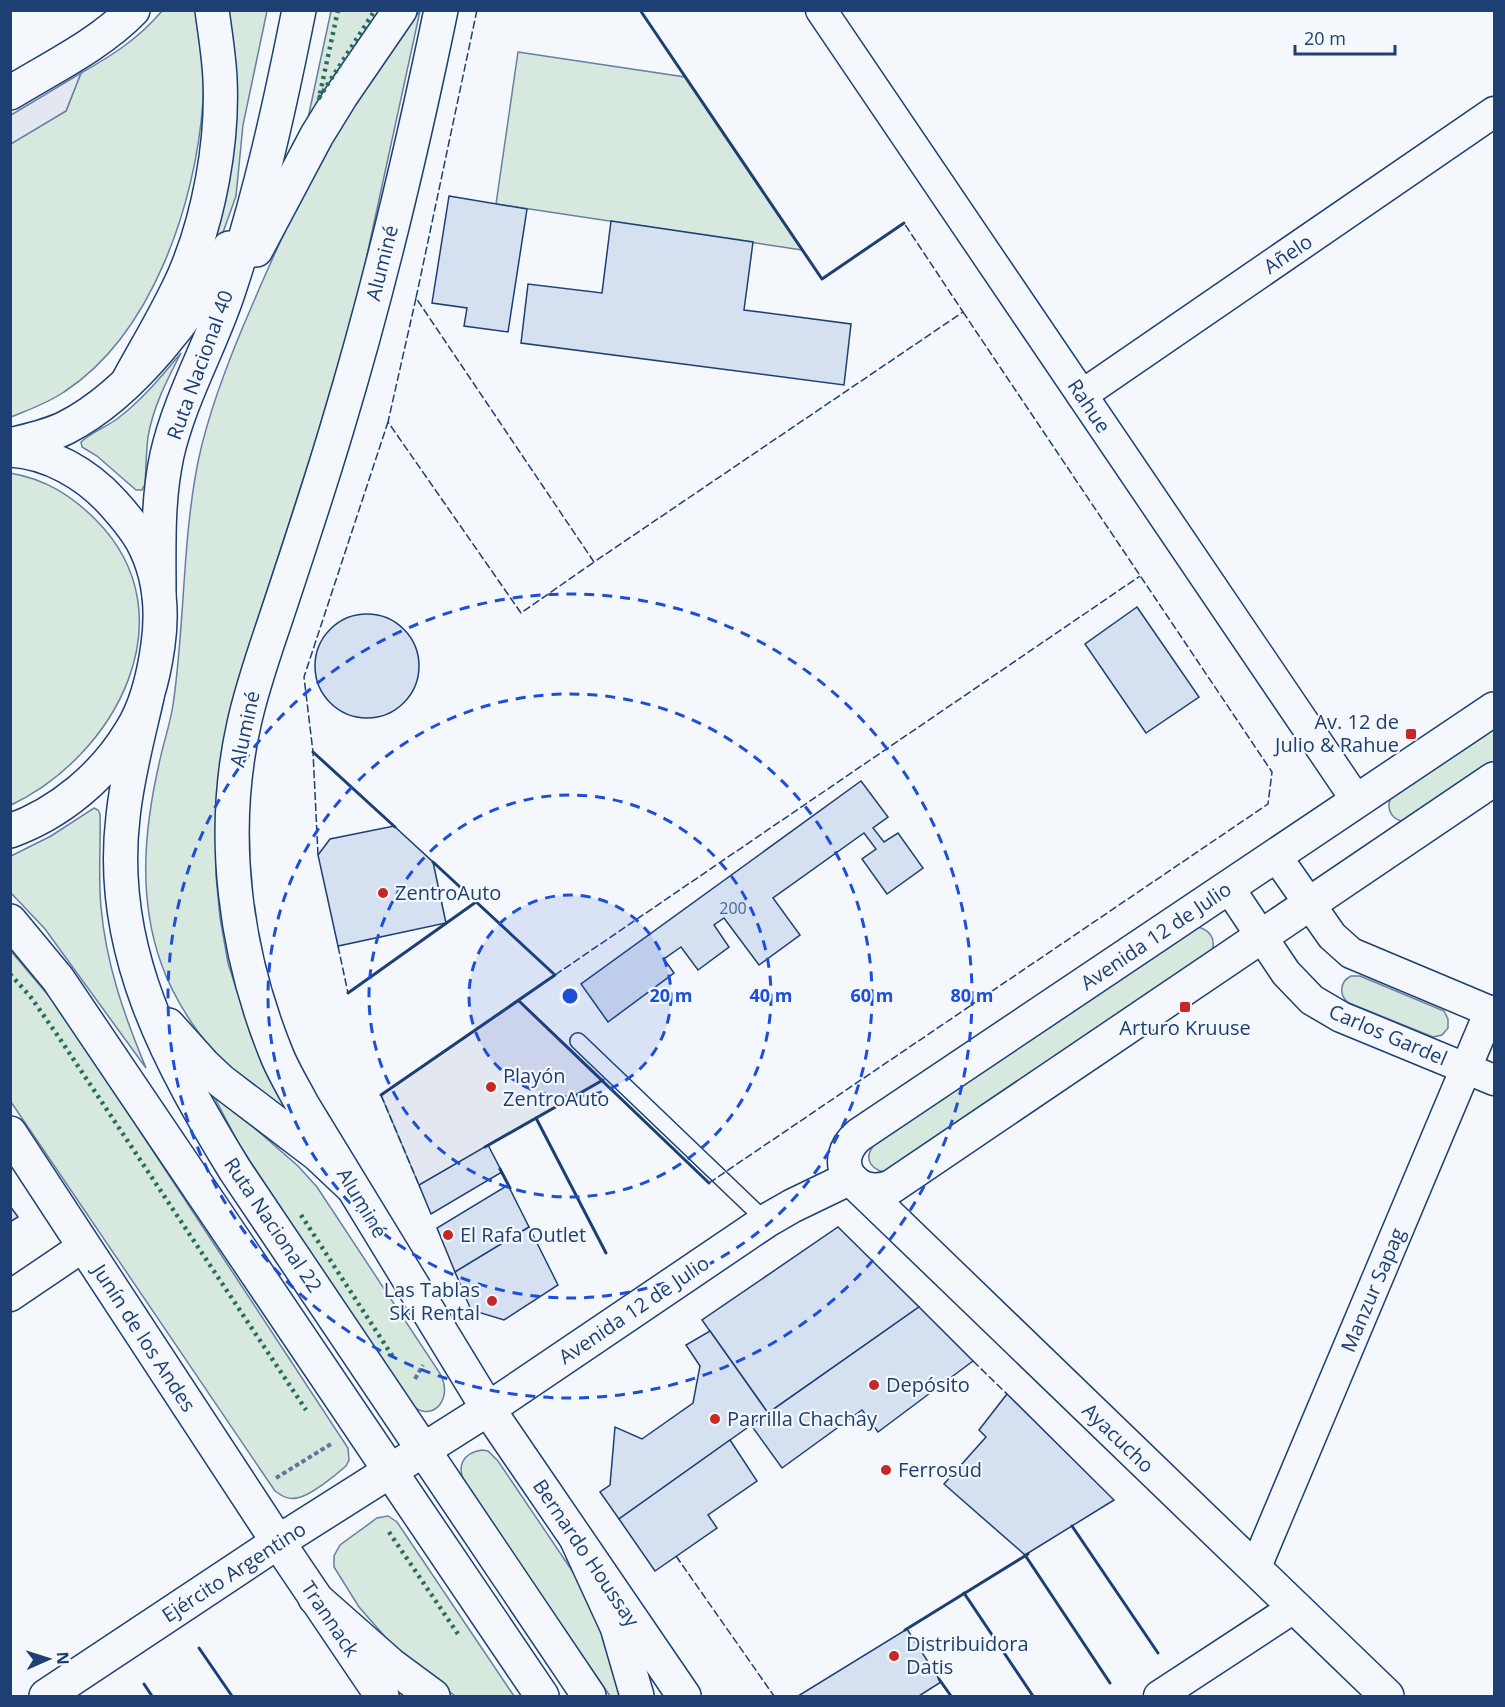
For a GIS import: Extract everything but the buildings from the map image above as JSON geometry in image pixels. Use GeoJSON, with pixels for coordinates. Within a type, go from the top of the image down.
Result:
{"type":"FeatureCollection","features":[{"type":"Feature","properties":{"kind":"main road"},"geometry":{"type":"LineString","coordinates":[[10,93],[91,44],[119,25],[134,10]]}},
{"type":"Feature","properties":{"kind":"main road"},"geometry":{"type":"LineString","coordinates":[[128,381],[184,275],[195,246],[212,179],[217,142],[220,79],[212,10]]}},
{"type":"Feature","properties":{"kind":"main road","name":"Ruta Nacional 40"},"geometry":{"type":"LineString","coordinates":[[159,595],[161,492],[168,454],[178,418],[228,293],[261,175],[299,10]]}},
{"type":"Feature","properties":{"kind":"main road"},"geometry":{"type":"LineString","coordinates":[[209,342],[312,144],[341,96],[400,10]]}},
{"type":"Feature","properties":{"kind":"main road","name":"Aluminé"},"geometry":{"type":"LineString","coordinates":[[441,10],[386,251],[360,351],[327,462],[255,681],[244,725],[236,773],[232,823],[233,867],[238,920],[249,970],[262,1017],[279,1061],[351,1186],[488,1409]]}},
{"type":"Feature","properties":{"kind":"main road","name":"Ruta Nacional 40"},"geometry":{"type":"LineString","coordinates":[[10,445],[67,427],[97,407],[128,381],[185,316],[213,277],[233,240],[261,175]]}},
{"type":"Feature","properties":{"kind":"main road"},"geometry":{"type":"LineString","coordinates":[[10,450],[23,451],[54,460],[81,475],[104,493],[125,516],[141,540],[152,563],[159,595],[161,625],[156,663],[147,697],[132,730],[111,759],[86,785],[60,806],[28,825],[10,831]]}},
{"type":"Feature","properties":{"kind":"main road","name":"Ruta Nacional 22"},"geometry":{"type":"LineString","coordinates":[[147,697],[122,819],[121,866],[124,909],[132,955],[161,1039],[230,1162],[590,1696]]}},
{"type":"Feature","properties":{"kind":"main road","name":"Avenida 12 de Julio"},"geometry":{"type":"LineString","coordinates":[[423,1450],[488,1409],[765,1221],[850,1178],[846,1169],[846,1150],[851,1141],[859,1135],[1494,709]]}},
{"type":"Feature","properties":{"kind":"main road"},"geometry":{"type":"LineString","coordinates":[[850,1178],[864,1189],[873,1191],[891,1188],[1494,779]]}},
{"type":"Feature","properties":{"kind":"main road","name":"Ruta Nacional 22"},"geometry":{"type":"LineString","coordinates":[[10,921],[58,979],[542,1696]]}},
{"type":"Feature","properties":{"kind":"main road"},"geometry":{"type":"LineString","coordinates":[[146,999],[204,1065],[238,1095],[317,1154],[351,1186]]}},
{"type":"Feature","properties":{"kind":"main road","name":"Junín de los Andes"},"geometry":{"type":"LineString","coordinates":[[10,1133],[278,1542]]}},
{"type":"Feature","properties":{"kind":"main road","name":"Ayacucho"},"geometry":{"type":"LineString","coordinates":[[850,1178],[1387,1696]]}},
{"type":"Feature","properties":{"kind":"main road","name":"Bernardo Houssay"},"geometry":{"type":"LineString","coordinates":[[488,1409],[684,1696]]}},
{"type":"Feature","properties":{"kind":"main road","name":"Ejército Argentino"},"geometry":{"type":"LineString","coordinates":[[46,1696],[278,1542],[423,1450]]}},
{"type":"Feature","properties":{"kind":"main road"},"geometry":{"type":"LineString","coordinates":[[577,1540],[617,1627],[637,1696]]}},
{"type":"Feature","properties":{"kind":"main road","name":"Trannack"},"geometry":{"type":"LineString","coordinates":[[278,1542],[382,1696]]}},
{"type":"Feature","properties":{"kind":"main road"},"geometry":{"type":"LineString","coordinates":[[315,1598],[391,1665],[433,1696]]}},
{"type":"Feature","properties":{"kind":"street","name":"Rahue"},"geometry":{"type":"LineString","coordinates":[[821,10],[1357,801]]}},
{"type":"Feature","properties":{"kind":"street","name":"Añelo"},"geometry":{"type":"LineString","coordinates":[[1082,395],[1494,112]]}},
{"type":"Feature","properties":{"kind":"street"},"geometry":{"type":"LineString","coordinates":[[1276,856],[1332,936],[1351,953],[1492,1012]]}},
{"type":"Feature","properties":{"kind":"street","name":"Carlos Gardel"},"geometry":{"type":"LineString","coordinates":[[1229,888],[1298,987],[1312,1000],[1327,1010],[1494,1080]]}},
{"type":"Feature","properties":{"kind":"street","name":"Manzur Sapag"},"geometry":{"type":"LineString","coordinates":[[1255,1569],[1466,1068],[1492,1012]]}},
{"type":"Feature","properties":{"kind":"street"},"geometry":{"type":"LineString","coordinates":[[10,1296],[84,1246]]}},
{"type":"Feature","properties":{"kind":"street"},"geometry":{"type":"LineString","coordinates":[[1164,1695],[1295,1607]]}},
{"type":"Feature","properties":{"kind":"lane"},"geometry":{"type":"LineString","coordinates":[[578,1041],[765,1221]]}},
{"type":"Feature","properties":{"kind":"path"},"geometry":{"type":"LineString","coordinates":[[270,1482],[333,1443]]}},
{"type":"Feature","properties":{"kind":"shaded area"},"geometry":{"type":"Polygon","coordinates":[[[162,11],[199,11],[203,67],[203,101],[199,140],[191,181],[164,263],[145,301],[122,336],[95,367],[64,392],[45,403],[11,417],[10,144],[66,111],[81,73],[124,46],[162,11]]]}},
{"type":"Feature","properties":{"kind":"shaded area"},"geometry":{"type":"Polygon","coordinates":[[[222,11],[267,11],[243,125],[236,196],[221,238],[199,273],[222,11]]]}},
{"type":"Feature","properties":{"kind":"shaded area"},"geometry":{"type":"Polygon","coordinates":[[[331,11],[385,11],[305,132],[331,11]]]}},
{"type":"Feature","properties":{"kind":"shaded area"},"geometry":{"type":"Polygon","coordinates":[[[420,11],[357,301],[315,443],[242,668],[222,749],[217,791],[216,875],[220,918],[228,963],[252,1038],[289,1114],[248,1085],[223,1063],[192,1023],[174,993],[161,963],[149,914],[146,889],[147,839],[154,789],[170,720],[177,675],[193,492],[198,462],[215,401],[246,320],[307,187],[370,79],[420,11]]]}},
{"type":"Feature","properties":{"kind":"shaded area"},"geometry":{"type":"Polygon","coordinates":[[[518,52],[685,77],[802,250],[496,204],[518,52]]]}},
{"type":"Feature","properties":{"kind":"shaded area"},"geometry":{"type":"Polygon","coordinates":[[[81,73],[66,111],[11,144],[11,115],[81,73]]]}},
{"type":"Feature","properties":{"kind":"shaded area"},"geometry":{"type":"Polygon","coordinates":[[[181,353],[153,415],[148,437],[145,484],[142,490],[136,490],[97,456],[82,447],[81,442],[117,419],[135,404],[181,353]]]}},
{"type":"Feature","properties":{"kind":"shaded area"},"geometry":{"type":"Polygon","coordinates":[[[10,473],[35,479],[57,489],[96,520],[124,558],[137,598],[138,639],[128,680],[109,719],[82,753],[48,783],[11,805],[10,473]]]}},
{"type":"Feature","properties":{"kind":"shaded area"},"geometry":{"type":"Polygon","coordinates":[[[1494,726],[1494,765],[1407,822],[1394,817],[1389,807],[1391,797],[1494,726]]]}},
{"type":"Feature","properties":{"kind":"shaded area"},"geometry":{"type":"Polygon","coordinates":[[[94,808],[100,814],[100,895],[107,949],[123,1009],[146,1068],[45,929],[11,893],[11,856],[51,836],[94,808]]]}},
{"type":"Feature","properties":{"kind":"shaded area"},"geometry":{"type":"Polygon","coordinates":[[[1198,927],[1206,930],[1211,936],[1212,951],[892,1172],[879,1170],[871,1164],[869,1155],[875,1144],[1187,931],[1198,927]]]}},
{"type":"Feature","properties":{"kind":"shaded area"},"geometry":{"type":"Polygon","coordinates":[[[10,950],[59,1008],[348,1448],[349,1460],[346,1466],[330,1480],[309,1493],[291,1498],[275,1491],[11,1102],[10,950]]]}},
{"type":"Feature","properties":{"kind":"shaded area"},"geometry":{"type":"Polygon","coordinates":[[[1351,976],[1360,976],[1444,1011],[1448,1019],[1448,1028],[1442,1035],[1433,1037],[1349,1003],[1343,997],[1342,985],[1351,976]]]}},
{"type":"Feature","properties":{"kind":"shaded area","name":"Playón ZentroAuto"},"geometry":{"type":"Polygon","coordinates":[[[519,1001],[603,1080],[419,1185],[381,1095],[519,1001]]]}},
{"type":"Feature","properties":{"kind":"shaded area"},"geometry":{"type":"Polygon","coordinates":[[[210,1089],[298,1166],[317,1187],[441,1375],[444,1394],[442,1402],[437,1407],[431,1411],[424,1411],[410,1403],[240,1146],[210,1089]]]}},
{"type":"Feature","properties":{"kind":"shaded area"},"geometry":{"type":"Polygon","coordinates":[[[482,1450],[488,1451],[498,1461],[579,1581],[590,1601],[625,1696],[610,1696],[465,1483],[461,1471],[463,1461],[470,1454],[482,1450]]]}},
{"type":"Feature","properties":{"kind":"shaded area"},"geometry":{"type":"Polygon","coordinates":[[[388,1516],[397,1522],[514,1696],[455,1696],[395,1648],[359,1607],[334,1567],[334,1556],[340,1545],[377,1518],[388,1516]]]}},
{"type":"Feature","properties":{"kind":"hedge"},"geometry":{"type":"LineString","coordinates":[[338,10],[319,98],[375,10]]}},
{"type":"Feature","properties":{"kind":"hedge"},"geometry":{"type":"LineString","coordinates":[[10,974],[30,996],[58,1036],[306,1410]]}},
{"type":"Feature","properties":{"kind":"hedge"},"geometry":{"type":"LineString","coordinates":[[301,1215],[393,1357]]}},
{"type":"Feature","properties":{"kind":"hedge"},"geometry":{"type":"LineString","coordinates":[[389,1532],[458,1634]]}},
{"type":"Feature","properties":{"kind":"fence"},"geometry":{"type":"LineString","coordinates":[[477,10],[416,298],[594,562],[963,312],[904,223]]}},
{"type":"Feature","properties":{"kind":"fence"},"geometry":{"type":"LineString","coordinates":[[416,298],[388,422],[521,613],[594,562]]}},
{"type":"Feature","properties":{"kind":"fence"},"geometry":{"type":"LineString","coordinates":[[709,1183],[1268,804],[1272,772],[963,312]]}},
{"type":"Feature","properties":{"kind":"fence"},"geometry":{"type":"LineString","coordinates":[[318,855],[313,752],[304,677],[388,422]]}},
{"type":"Feature","properties":{"kind":"fence"},"geometry":{"type":"LineString","coordinates":[[555,975],[1140,576]]}},
{"type":"Feature","properties":{"kind":"fence"},"geometry":{"type":"LineString","coordinates":[[338,946],[348,993]]}},
{"type":"Feature","properties":{"kind":"fence"},"geometry":{"type":"LineString","coordinates":[[381,1095],[419,1185]]}},
{"type":"Feature","properties":{"kind":"fence"},"geometry":{"type":"LineString","coordinates":[[973,1361],[1007,1394]]}},
{"type":"Feature","properties":{"kind":"fence"},"geometry":{"type":"LineString","coordinates":[[676,1556],[774,1696]]}},
{"type":"Feature","properties":{"kind":"wall"},"geometry":{"type":"LineString","coordinates":[[640,10],[822,279],[904,223]]}},
{"type":"Feature","properties":{"kind":"wall"},"geometry":{"type":"LineString","coordinates":[[313,752],[395,827]]}},
{"type":"Feature","properties":{"kind":"wall"},"geometry":{"type":"LineString","coordinates":[[381,1095],[555,975],[433,862]]}},
{"type":"Feature","properties":{"kind":"wall"},"geometry":{"type":"LineString","coordinates":[[348,993],[476,902]]}},
{"type":"Feature","properties":{"kind":"wall"},"geometry":{"type":"LineString","coordinates":[[519,1001],[709,1183]]}},
{"type":"Feature","properties":{"kind":"wall"},"geometry":{"type":"LineString","coordinates":[[485,1147],[603,1080]]}},
{"type":"Feature","properties":{"kind":"wall"},"geometry":{"type":"LineString","coordinates":[[536,1118],[606,1253]]}},
{"type":"Feature","properties":{"kind":"wall"},"geometry":{"type":"LineString","coordinates":[[500,1169],[510,1188]]}},
{"type":"Feature","properties":{"kind":"wall"},"geometry":{"type":"LineString","coordinates":[[1072,1526],[1158,1653]]}},
{"type":"Feature","properties":{"kind":"wall"},"geometry":{"type":"LineString","coordinates":[[905,1630],[1028,1554]]}},
{"type":"Feature","properties":{"kind":"wall"},"geometry":{"type":"LineString","coordinates":[[1025,1555],[1110,1683]]}},
{"type":"Feature","properties":{"kind":"wall"},"geometry":{"type":"LineString","coordinates":[[964,1593],[1033,1696]]}},
{"type":"Feature","properties":{"kind":"wall"},"geometry":{"type":"LineString","coordinates":[[199,1648],[232,1696]]}},
{"type":"Feature","properties":{"kind":"wall"},"geometry":{"type":"LineString","coordinates":[[939,1679],[951,1696]]}},
{"type":"Feature","properties":{"kind":"wall"},"geometry":{"type":"LineString","coordinates":[[144,1684],[152,1696]]}},
{"type":"Feature","properties":{"kind":"place","name":"Av. 12 de Julio & Rahue"},"geometry":{"type":"Point","coordinates":[1411,734]}},
{"type":"Feature","properties":{"kind":"place","name":"ZentroAuto"},"geometry":{"type":"Point","coordinates":[383,893]}},
{"type":"Feature","properties":{"kind":"place","name":"Arturo Kruuse"},"geometry":{"type":"Point","coordinates":[1185,1007]}},
{"type":"Feature","properties":{"kind":"place","name":"Playón ZentroAuto"},"geometry":{"type":"Point","coordinates":[491,1087]}},
{"type":"Feature","properties":{"kind":"place","name":"El Rafa Outlet"},"geometry":{"type":"Point","coordinates":[448,1235]}},
{"type":"Feature","properties":{"kind":"place","name":"Las Tablas Ski Rental"},"geometry":{"type":"Point","coordinates":[492,1301]}},
{"type":"Feature","properties":{"kind":"place","name":"Depósito"},"geometry":{"type":"Point","coordinates":[874,1385]}},
{"type":"Feature","properties":{"kind":"place","name":"Parrilla Chachay"},"geometry":{"type":"Point","coordinates":[715,1419]}},
{"type":"Feature","properties":{"kind":"place","name":"Ferrosud"},"geometry":{"type":"Point","coordinates":[886,1470]}},
{"type":"Feature","properties":{"kind":"place","name":"Distribuidora Datis"},"geometry":{"type":"Point","coordinates":[894,1656]}}]}
